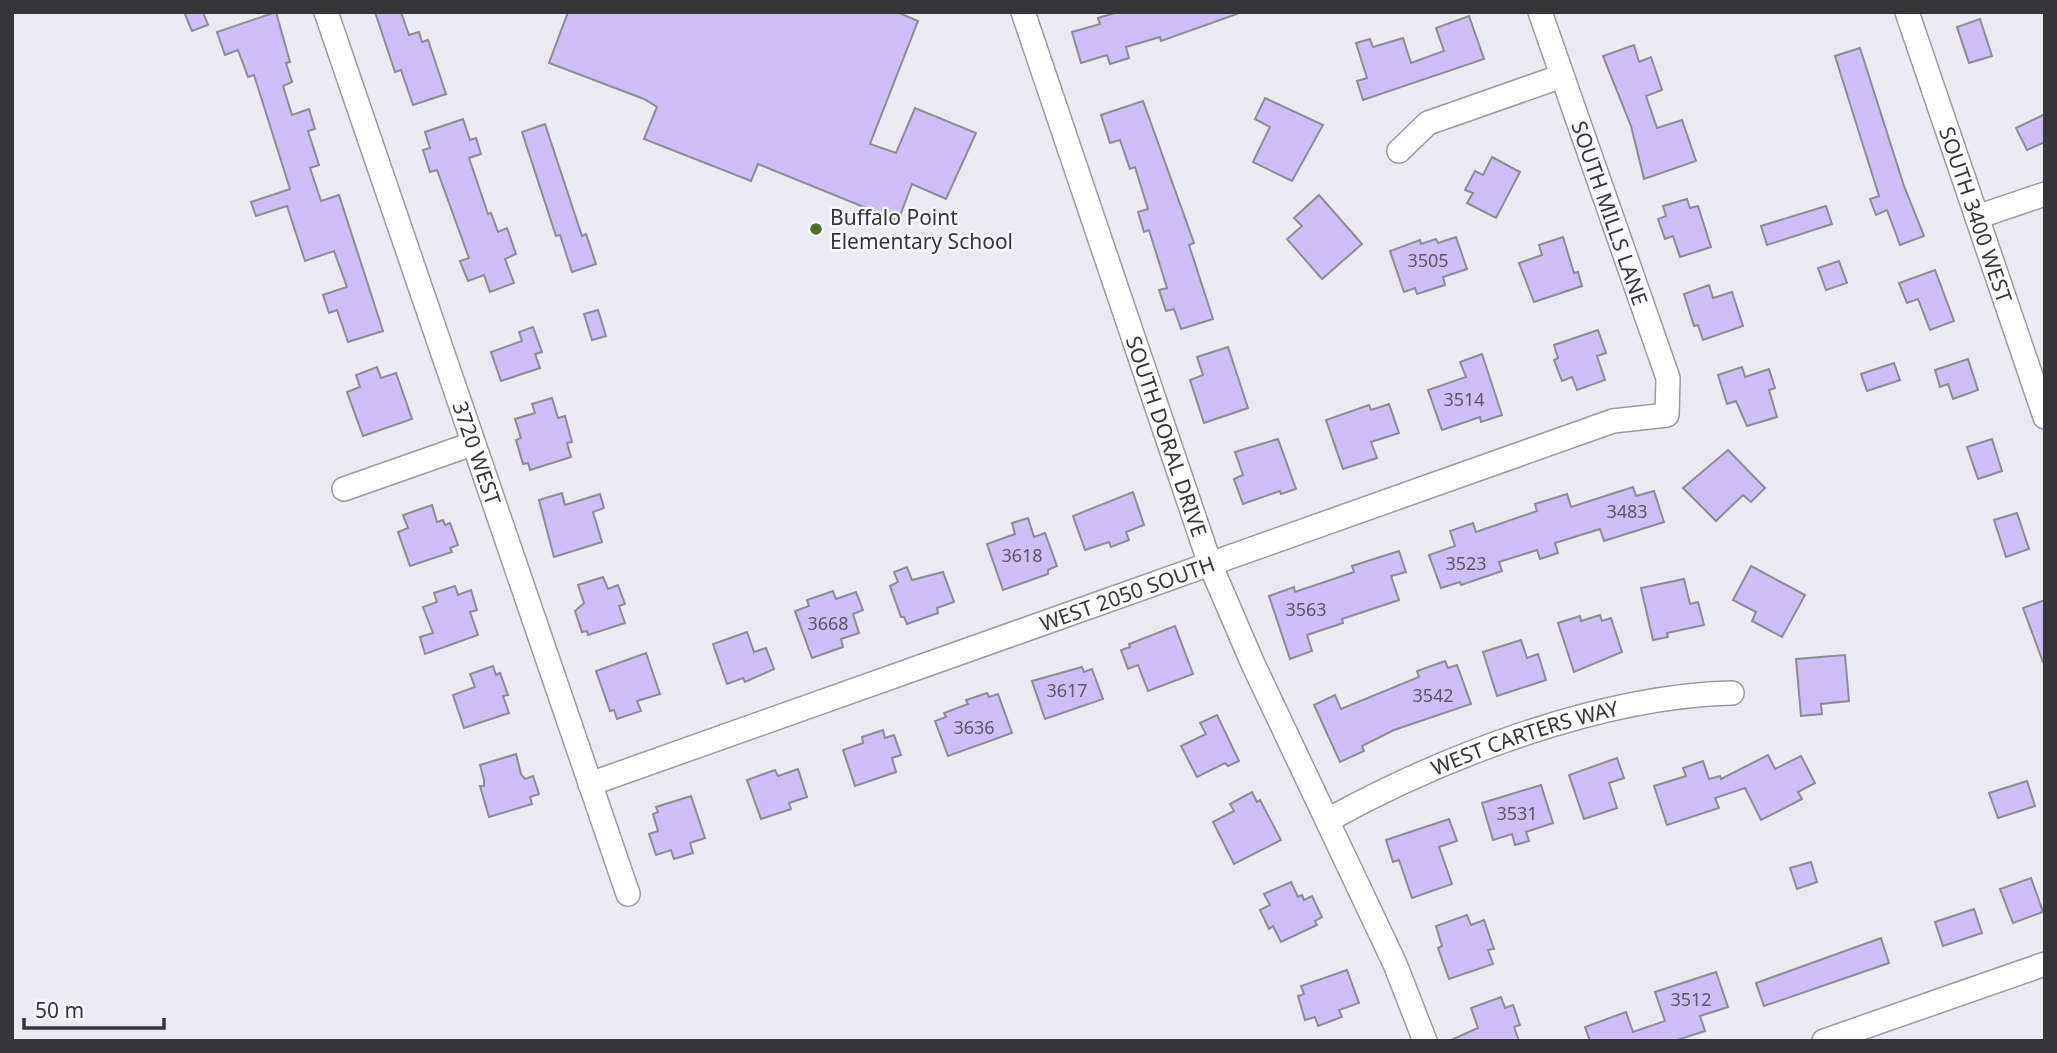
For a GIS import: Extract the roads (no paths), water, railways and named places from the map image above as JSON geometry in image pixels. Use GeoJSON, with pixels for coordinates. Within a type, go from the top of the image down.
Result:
{"type":"FeatureCollection","features":[{"type":"Feature","properties":{"kind":"street","name":"3720 WEST"},"geometry":{"type":"LineString","coordinates":[[326,12],[628,894]]}},
{"type":"Feature","properties":{"kind":"street","name":"SOUTH DORAL DRIVE"},"geometry":{"type":"LineString","coordinates":[[1023,12],[1210,564],[1253,664],[1395,964],[1419,1039]]}},
{"type":"Feature","properties":{"kind":"street","name":"SOUTH MILLS LANE"},"geometry":{"type":"LineString","coordinates":[[1540,12],[1668,378],[1667,415]]}},
{"type":"Feature","properties":{"kind":"street","name":"SOUTH 3400 WEST"},"geometry":{"type":"LineString","coordinates":[[1907,12],[2045,417]]}},
{"type":"Feature","properties":{"kind":"street"},"geometry":{"type":"LineString","coordinates":[[1399,151],[1428,123],[1562,76]]}},
{"type":"Feature","properties":{"kind":"street"},"geometry":{"type":"LineString","coordinates":[[1977,217],[2045,194]]}},
{"type":"Feature","properties":{"kind":"street","name":"WEST 2050 SOUTH"},"geometry":{"type":"LineString","coordinates":[[590,784],[1613,421],[1667,415]]}},
{"type":"Feature","properties":{"kind":"street"},"geometry":{"type":"LineString","coordinates":[[344,489],[472,444]]}},
{"type":"Feature","properties":{"kind":"street","name":"WEST CARTERS WAY"},"geometry":{"type":"LineString","coordinates":[[1328,820],[1414,775],[1521,737],[1611,710],[1699,694],[1732,693]]}},
{"type":"Feature","properties":{"kind":"street"},"geometry":{"type":"LineString","coordinates":[[1825,1041],[2045,964]]}},
{"type":"Feature","properties":{"kind":"place","name":"Buffalo Point Elementary School"},"geometry":{"type":"Point","coordinates":[816,229]}}]}
